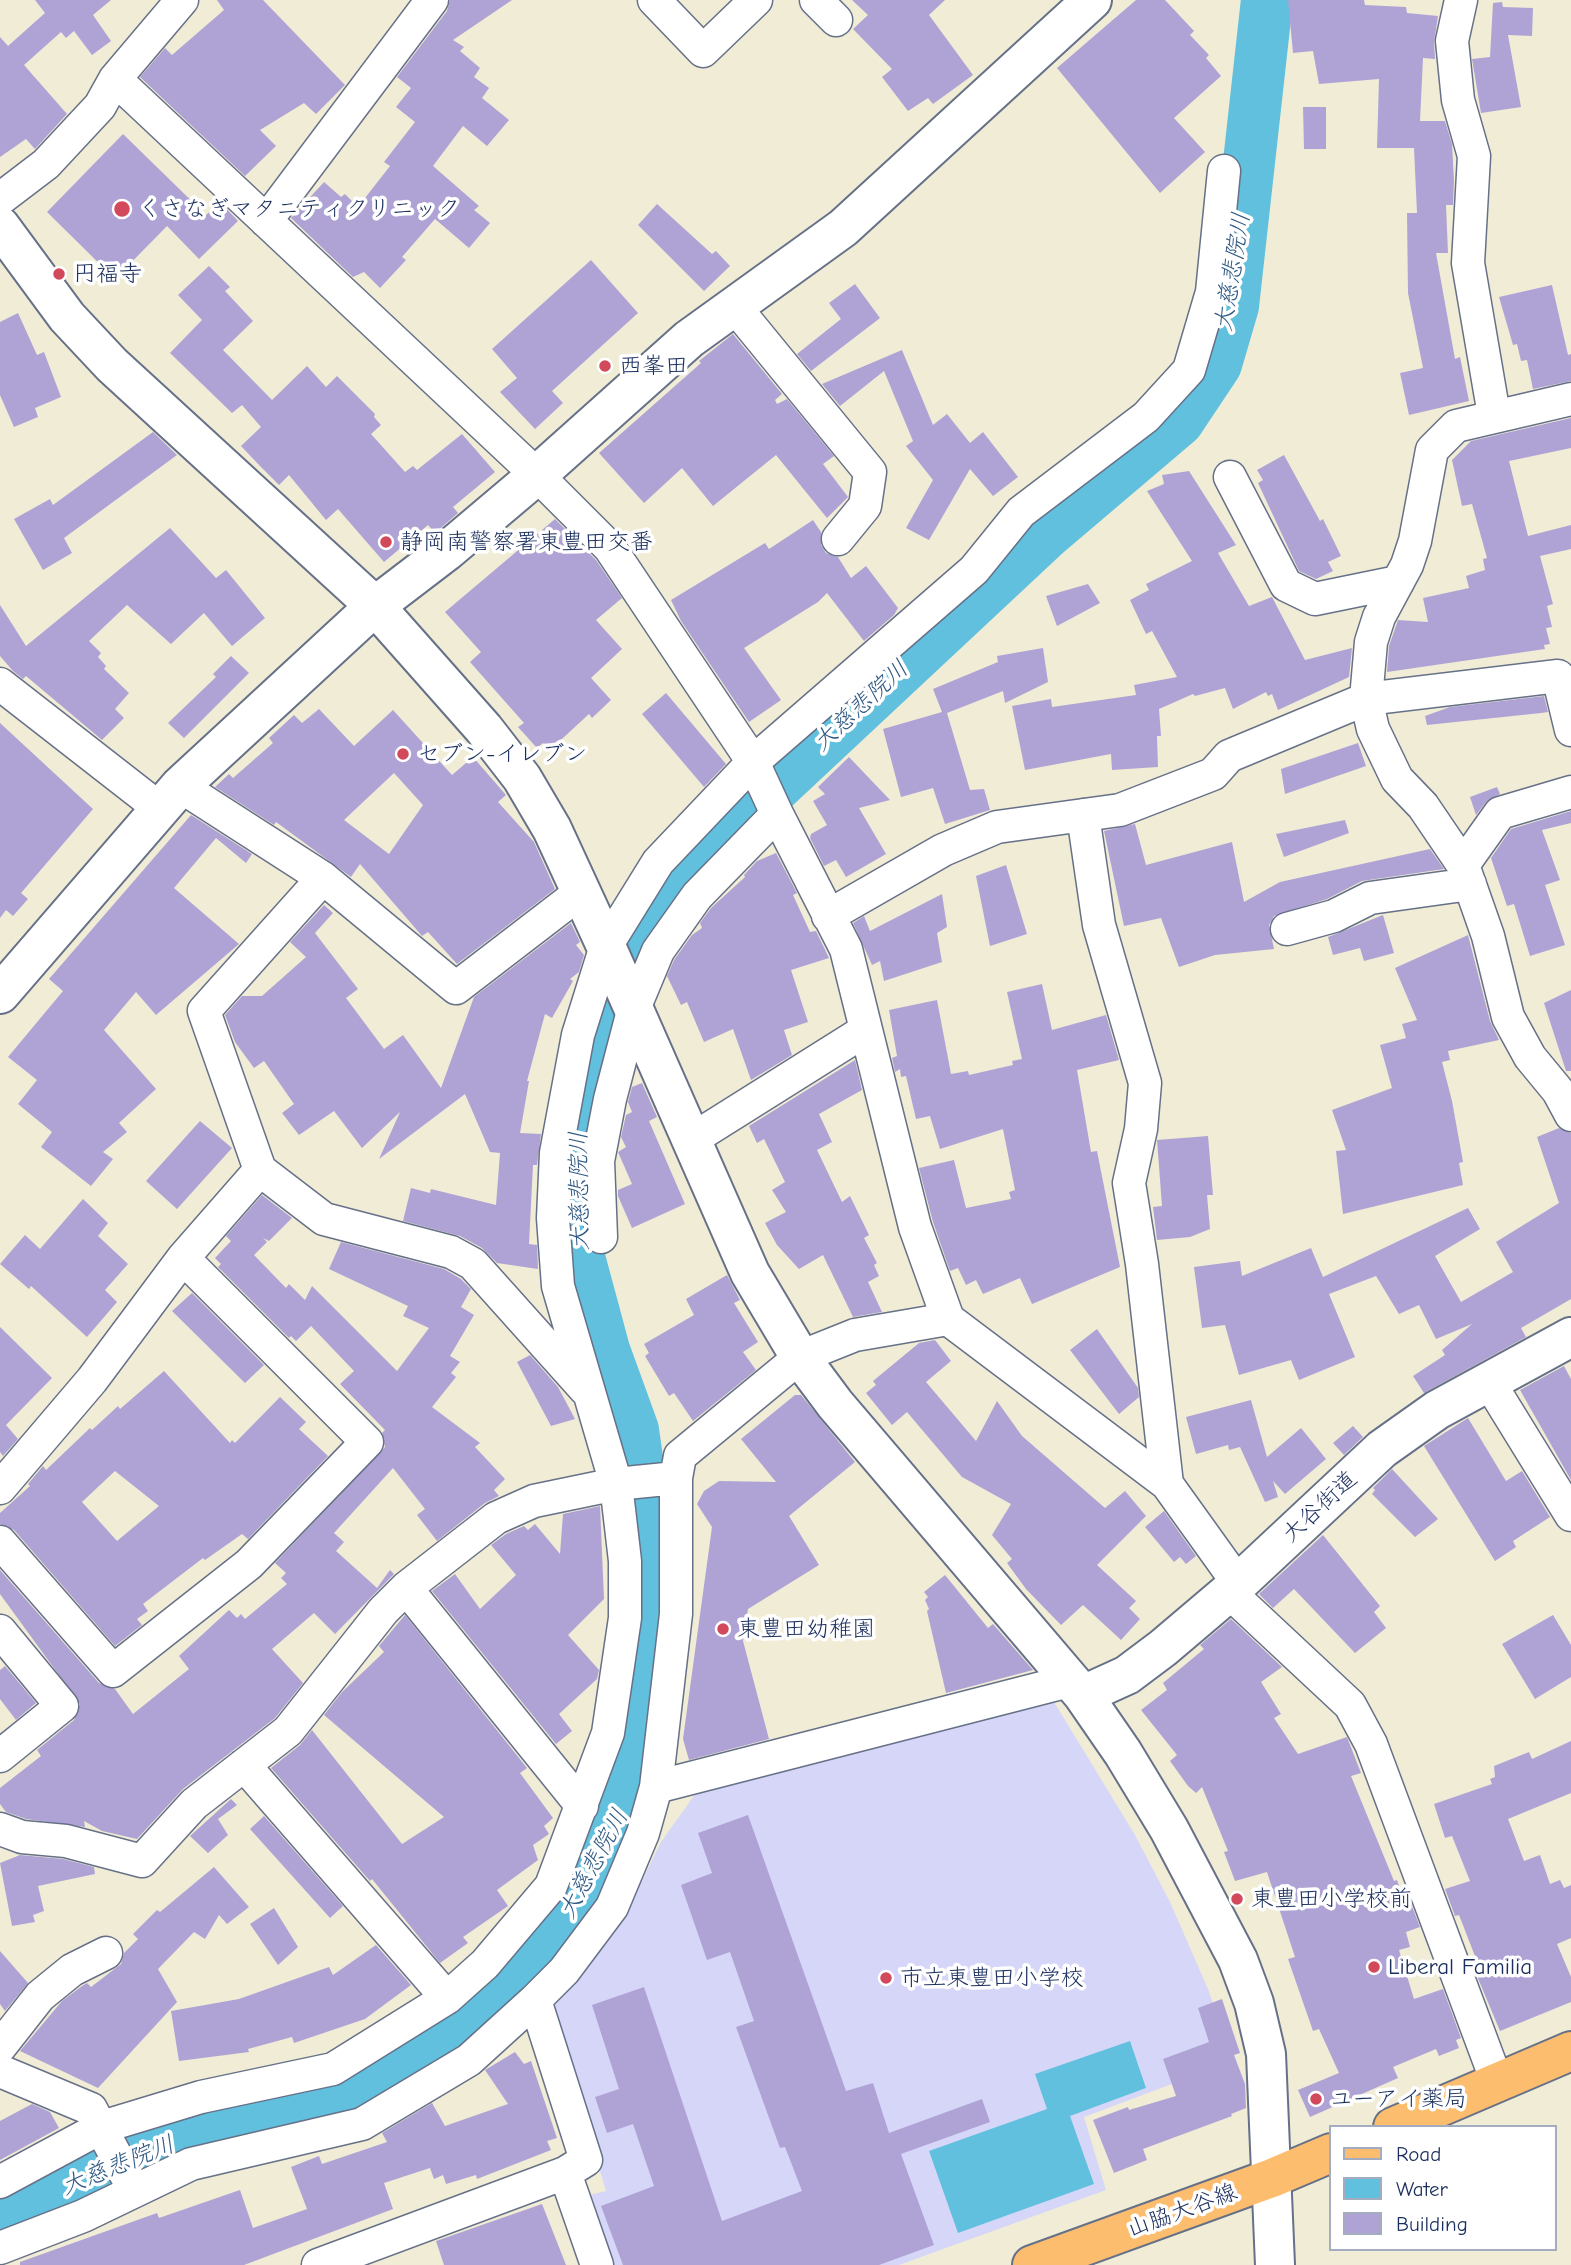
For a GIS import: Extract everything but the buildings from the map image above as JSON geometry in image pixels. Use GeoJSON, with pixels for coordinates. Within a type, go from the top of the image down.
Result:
{"type":"FeatureCollection","features":[{"type":"Feature","properties":{"kind":"main road"},"geometry":{"type":"LineString","coordinates":[[1398,2125],[1571,2051]]}},
{"type":"Feature","properties":{"kind":"main road","name":"山脇大谷線"},"geometry":{"type":"LineString","coordinates":[[1054,2261],[1330,2153]]}},
{"type":"Feature","properties":{"kind":"street"},"geometry":{"type":"LineString","coordinates":[[266,221],[432,0]]}},
{"type":"Feature","properties":{"kind":"street"},"geometry":{"type":"LineString","coordinates":[[654,0],[703,51],[756,0]]}},
{"type":"Feature","properties":{"kind":"street"},"geometry":{"type":"LineString","coordinates":[[0,994],[169,797],[375,606],[447,551],[537,475],[689,339],[843,228],[1092,0]]}},
{"type":"Feature","properties":{"kind":"street"},"geometry":{"type":"LineString","coordinates":[[1461,0],[1452,41],[1458,100],[1474,156],[1468,263],[1494,415]]}},
{"type":"Feature","properties":{"kind":"street"},"geometry":{"type":"LineString","coordinates":[[0,199],[46,164],[100,106],[115,79],[175,2]]}},
{"type":"Feature","properties":{"kind":"street"},"geometry":{"type":"LineString","coordinates":[[115,79],[537,475],[610,548],[753,762],[846,949],[915,1227],[948,1319],[1167,1483],[1233,1588],[1350,1705],[1371,1744],[1497,2082]]}},
{"type":"Feature","properties":{"kind":"street"},"geometry":{"type":"LineString","coordinates":[[0,2182],[102,2127],[201,2097],[333,2069],[447,1998],[485,1964],[551,1886],[608,1732],[625,1618],[625,1561],[616,1484],[558,1286],[553,1218],[556,1153],[578,1035],[606,946],[659,862],[753,762],[974,570],[1021,512],[1146,417],[1189,370],[1212,292],[1224,171]]}},
{"type":"Feature","properties":{"kind":"street"},"geometry":{"type":"LineString","coordinates":[[0,226],[67,317],[112,365],[375,606],[484,729],[522,778],[552,829],[606,946],[750,1273],[800,1357],[835,1404],[1076,1688],[1124,1753],[1169,1829],[1238,1960],[1254,2003],[1266,2054],[1275,2265]]}},
{"type":"Feature","properties":{"kind":"street"},"geometry":{"type":"LineString","coordinates":[[735,307],[870,472],[865,506],[838,539]]}},
{"type":"Feature","properties":{"kind":"street"},"geometry":{"type":"LineString","coordinates":[[1571,399],[1456,426],[1432,450],[1415,541],[1398,582],[1379,617],[1371,642],[1366,699],[1373,729],[1397,779],[1423,806],[1466,875],[1488,936],[1508,1017],[1530,1057],[1558,1091],[1571,1115]]}},
{"type":"Feature","properties":{"kind":"street"},"geometry":{"type":"LineString","coordinates":[[1230,477],[1286,585],[1315,599],[1398,582]]}},
{"type":"Feature","properties":{"kind":"street"},"geometry":{"type":"LineString","coordinates":[[828,916],[943,850],[997,827],[1120,810],[1213,774],[1229,755],[1366,699],[1558,676],[1571,730]]}},
{"type":"Feature","properties":{"kind":"street"},"geometry":{"type":"LineString","coordinates":[[0,684],[169,797],[323,878],[456,988],[581,892]]}},
{"type":"Feature","properties":{"kind":"street"},"geometry":{"type":"LineString","coordinates":[[1287,929],[1334,916],[1370,898],[1466,875],[1500,813],[1571,792]]}},
{"type":"Feature","properties":{"kind":"street"},"geometry":{"type":"LineString","coordinates":[[601,1237],[598,1161],[610,1098],[633,1010],[658,951],[697,896],[777,814]]}},
{"type":"Feature","properties":{"kind":"street"},"geometry":{"type":"LineString","coordinates":[[1083,815],[1099,925],[1145,1083],[1142,1129],[1129,1183],[1142,1264],[1167,1483]]}},
{"type":"Feature","properties":{"kind":"street"},"geometry":{"type":"LineString","coordinates":[[323,878],[204,1011],[260,1170],[324,1219],[451,1252],[473,1264],[591,1396]]}},
{"type":"Feature","properties":{"kind":"street"},"geometry":{"type":"LineString","coordinates":[[691,1140],[866,1030]]}},
{"type":"Feature","properties":{"kind":"street"},"geometry":{"type":"LineString","coordinates":[[0,1488],[92,1380],[183,1258],[260,1170]]}},
{"type":"Feature","properties":{"kind":"street"},"geometry":{"type":"LineString","coordinates":[[0,1542],[113,1671],[249,1564],[367,1442],[183,1258]]}},
{"type":"Feature","properties":{"kind":"street"},"geometry":{"type":"LineString","coordinates":[[0,2248],[83,2217],[191,2164],[362,2124],[469,2060],[535,2000],[564,1971],[612,1907],[643,1833],[656,1787],[676,1614],[676,1478],[680,1456],[800,1357],[855,1335],[948,1319]]}},
{"type":"Feature","properties":{"kind":"street","name":"大谷街道"},"geometry":{"type":"LineString","coordinates":[[1076,1688],[1127,1675],[1233,1588],[1382,1449],[1437,1410],[1571,1337]]}},
{"type":"Feature","properties":{"kind":"street"},"geometry":{"type":"LineString","coordinates":[[1489,1382],[1571,1515]]}},
{"type":"Feature","properties":{"kind":"street"},"geometry":{"type":"LineString","coordinates":[[0,1829],[22,1837],[66,1842],[142,1861],[194,1804],[288,1731],[383,1611],[406,1588],[496,1518],[534,1501],[616,1484],[676,1478]]}},
{"type":"Feature","properties":{"kind":"street"},"geometry":{"type":"LineString","coordinates":[[406,1588],[582,1806]]}},
{"type":"Feature","properties":{"kind":"street"},"geometry":{"type":"LineString","coordinates":[[0,1631],[62,1706],[0,1756]]}},
{"type":"Feature","properties":{"kind":"street"},"geometry":{"type":"LineString","coordinates":[[656,1787],[1076,1688]]}},
{"type":"Feature","properties":{"kind":"street"},"geometry":{"type":"LineString","coordinates":[[244,1765],[447,1998]]}},
{"type":"Feature","properties":{"kind":"street"},"geometry":{"type":"LineString","coordinates":[[0,2047],[40,1996],[72,1970],[106,1953]]}},
{"type":"Feature","properties":{"kind":"street"},"geometry":{"type":"LineString","coordinates":[[318,2265],[565,2174],[586,2160],[535,2000]]}},
{"type":"Feature","properties":{"kind":"street"},"geometry":{"type":"LineString","coordinates":[[0,2071],[91,2109],[134,2190]]}},
{"type":"Feature","properties":{"kind":"street"},"geometry":{"type":"LineString","coordinates":[[565,2174],[597,2265]]}},
{"type":"Feature","properties":{"kind":"shaded area","name":"市立東豊田小学校"},"geometry":{"type":"Polygon","coordinates":[[[1051,1697],[1135,1835],[1170,1902],[1208,1989],[1233,2061],[1084,2117],[1106,2190],[899,2265],[612,2265],[589,2195],[606,2191],[550,2002],[632,1901],[661,1842],[698,1790],[1051,1697]]]}},
{"type":"Feature","properties":{"kind":"water"},"geometry":{"type":"Polygon","coordinates":[[[1130,2041],[1146,2088],[1070,2116],[1094,2184],[958,2233],[929,2151],[1047,2109],[1035,2074],[1130,2041]]]}},
{"type":"Feature","properties":{"kind":"waterway","name":"大慈悲院川"},"geometry":{"type":"LineString","coordinates":[[0,2215],[159,2145],[337,2106],[506,1989],[558,1933],[626,1808],[643,1739],[648,1671],[647,1530],[633,1430],[604,1350],[576,1246],[574,1150],[591,1046],[612,981],[693,868],[739,820],[1045,534],[1178,421],[1216,364],[1233,306],[1267,0]]}},
{"type":"Feature","properties":{"kind":"place","name":"くさなぎマタニティクリニック"},"geometry":{"type":"Point","coordinates":[122,209]}},
{"type":"Feature","properties":{"kind":"place","name":"円福寺"},"geometry":{"type":"Point","coordinates":[59,274]}},
{"type":"Feature","properties":{"kind":"place","name":"西峯田"},"geometry":{"type":"Point","coordinates":[605,366]}},
{"type":"Feature","properties":{"kind":"place","name":"静岡南警察署東豊田交番"},"geometry":{"type":"Point","coordinates":[386,542]}},
{"type":"Feature","properties":{"kind":"place","name":"セブン-イレブン"},"geometry":{"type":"Point","coordinates":[403,754]}},
{"type":"Feature","properties":{"kind":"place","name":"東豊田幼稚園"},"geometry":{"type":"Point","coordinates":[723,1629]}},
{"type":"Feature","properties":{"kind":"place","name":"東豊田小学校前"},"geometry":{"type":"Point","coordinates":[1237,1899]}},
{"type":"Feature","properties":{"kind":"place","name":"Liberal Familia"},"geometry":{"type":"Point","coordinates":[1374,1967]}},
{"type":"Feature","properties":{"kind":"place","name":"市立東豊田小学校"},"geometry":{"type":"Point","coordinates":[886,1978]}},
{"type":"Feature","properties":{"kind":"place","name":"ユーアイ薬局"},"geometry":{"type":"Point","coordinates":[1316,2099]}}]}
